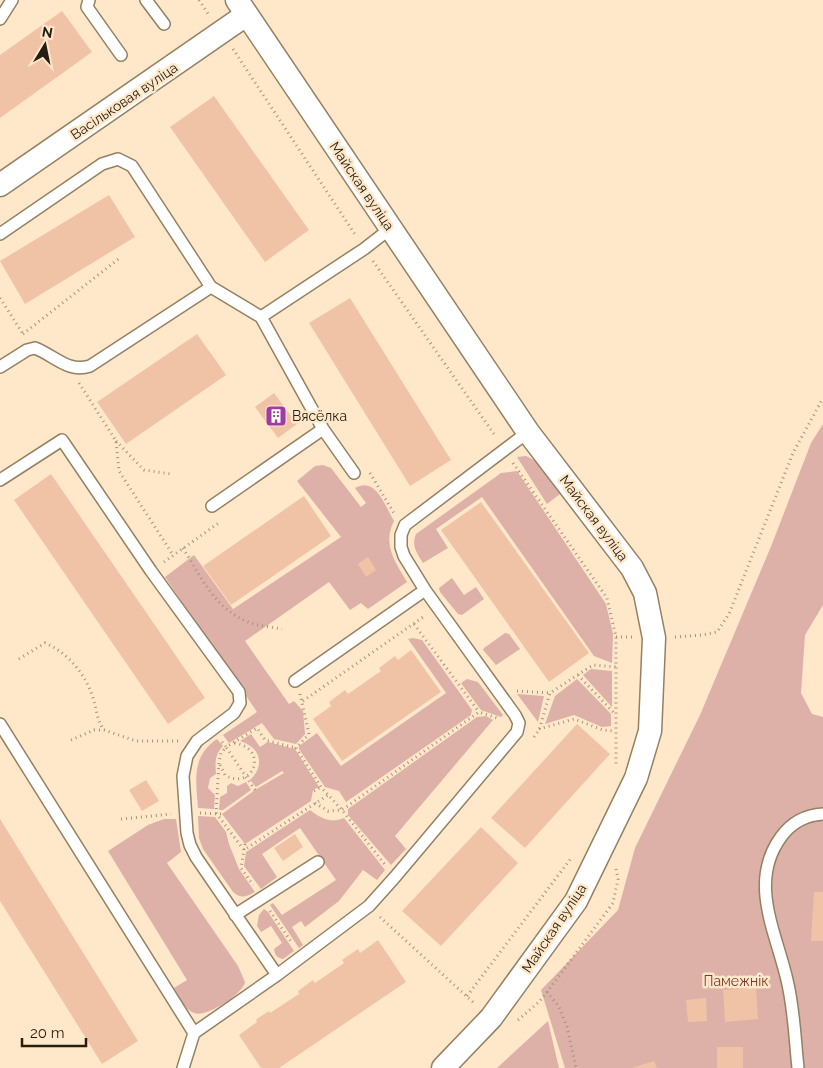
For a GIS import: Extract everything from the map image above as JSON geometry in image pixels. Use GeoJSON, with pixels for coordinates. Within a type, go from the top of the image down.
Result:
{"type":"FeatureCollection","features":[{"type":"Feature","properties":{"kind":"street","name":"Васільковая вуліца"},"geometry":{"type":"LineString","coordinates":[[0,185],[242,7]]}},
{"type":"Feature","properties":{"kind":"street","name":"Майская вуліца"},"geometry":{"type":"LineString","coordinates":[[242,7],[528,432],[632,568],[645,593],[654,638],[650,731],[636,778],[600,853],[576,900],[491,1018],[443,1068]]}},
{"type":"Feature","properties":{"kind":"lane"},"geometry":{"type":"LineString","coordinates":[[0,19],[12,0]]}},
{"type":"Feature","properties":{"kind":"lane"},"geometry":{"type":"LineString","coordinates":[[90,0],[87,7],[121,55]]}},
{"type":"Feature","properties":{"kind":"lane"},"geometry":{"type":"LineString","coordinates":[[146,0],[164,24]]}},
{"type":"Feature","properties":{"kind":"lane"},"geometry":{"type":"LineString","coordinates":[[0,234],[102,164],[118,159],[132,166],[211,287],[261,317],[323,429],[354,473]]}},
{"type":"Feature","properties":{"kind":"lane"},"geometry":{"type":"LineString","coordinates":[[261,317],[364,249],[391,228]]}},
{"type":"Feature","properties":{"kind":"lane"},"geometry":{"type":"LineString","coordinates":[[0,368],[27,350],[35,348],[69,367],[80,369],[90,366],[211,287]]}},
{"type":"Feature","properties":{"kind":"lane"},"geometry":{"type":"LineString","coordinates":[[212,506],[323,429]]}},
{"type":"Feature","properties":{"kind":"lane"},"geometry":{"type":"LineString","coordinates":[[184,1068],[194,1033],[277,975],[369,906],[517,732],[519,723],[515,714],[424,590],[404,556],[401,547],[401,535],[405,525],[528,432]]}},
{"type":"Feature","properties":{"kind":"lane"},"geometry":{"type":"LineString","coordinates":[[0,480],[62,440],[151,570],[239,692],[240,703],[234,713],[197,741],[186,756],[183,776],[187,833],[196,857],[277,975]]}},
{"type":"Feature","properties":{"kind":"lane"},"geometry":{"type":"LineString","coordinates":[[295,681],[424,590]]}},
{"type":"Feature","properties":{"kind":"lane"},"geometry":{"type":"LineString","coordinates":[[0,724],[194,1033]]}},
{"type":"Feature","properties":{"kind":"lane"},"geometry":{"type":"LineString","coordinates":[[798,1068],[788,982],[766,902],[764,877],[773,847],[788,826],[814,815],[823,814]]}},
{"type":"Feature","properties":{"kind":"lane"},"geometry":{"type":"LineString","coordinates":[[235,915],[318,862]]}},
{"type":"Feature","properties":{"kind":"path"},"geometry":{"type":"LineString","coordinates":[[15,339],[121,257]]}},
{"type":"Feature","properties":{"kind":"path"},"geometry":{"type":"LineString","coordinates":[[0,298],[23,334],[35,348]]}},
{"type":"Feature","properties":{"kind":"path"},"geometry":{"type":"LineString","coordinates":[[69,367],[116,441],[144,470],[171,474]]}},
{"type":"Feature","properties":{"kind":"path"},"geometry":{"type":"LineString","coordinates":[[616,637],[654,638],[702,635],[717,632],[729,614],[793,453],[823,398]]}},
{"type":"Feature","properties":{"kind":"path"},"geometry":{"type":"LineString","coordinates":[[116,441],[119,471],[173,556]]}},
{"type":"Feature","properties":{"kind":"path"},"geometry":{"type":"LineString","coordinates":[[504,467],[512,461]]}},
{"type":"Feature","properties":{"kind":"path"},"geometry":{"type":"LineString","coordinates":[[183,548],[216,600],[227,611],[249,622],[282,629]]}},
{"type":"Feature","properties":{"kind":"path"},"geometry":{"type":"LineString","coordinates":[[401,607],[479,712],[499,719],[517,732]]}},
{"type":"Feature","properties":{"kind":"path"},"geometry":{"type":"LineString","coordinates":[[303,701],[437,607]]}},
{"type":"Feature","properties":{"kind":"path"},"geometry":{"type":"LineString","coordinates":[[19,659],[45,643],[66,655],[82,674],[89,687],[99,724],[104,730]]}},
{"type":"Feature","properties":{"kind":"path"},"geometry":{"type":"LineString","coordinates":[[509,691],[550,693],[593,665],[616,667]]}},
{"type":"Feature","properties":{"kind":"path"},"geometry":{"type":"LineString","coordinates":[[578,675],[615,714]]}},
{"type":"Feature","properties":{"kind":"path"},"geometry":{"type":"LineString","coordinates":[[295,681],[303,701],[309,734],[296,748]]}},
{"type":"Feature","properties":{"kind":"path"},"geometry":{"type":"LineString","coordinates":[[539,730],[550,693]]}},
{"type":"Feature","properties":{"kind":"path"},"geometry":{"type":"LineString","coordinates":[[315,803],[328,811],[342,810],[479,712]]}},
{"type":"Feature","properties":{"kind":"path"},"geometry":{"type":"LineString","coordinates":[[539,730],[574,719],[603,730],[615,731]]}},
{"type":"Feature","properties":{"kind":"path"},"geometry":{"type":"LineString","coordinates":[[533,722],[539,730]]}},
{"type":"Feature","properties":{"kind":"path"},"geometry":{"type":"LineString","coordinates":[[328,795],[244,850],[216,814],[221,753],[226,747],[257,728],[265,740],[296,748],[321,787],[342,810],[395,877]]}},
{"type":"Feature","properties":{"kind":"path"},"geometry":{"type":"LineString","coordinates":[[212,729],[255,790]]}},
{"type":"Feature","properties":{"kind":"path"},"geometry":{"type":"LineString","coordinates":[[71,740],[94,730],[104,730],[136,741],[197,741]]}},
{"type":"Feature","properties":{"kind":"path"},"geometry":{"type":"LineString","coordinates":[[219,762],[221,770],[230,778],[246,777],[253,771],[254,757],[247,747],[233,743]]}},
{"type":"Feature","properties":{"kind":"path"},"geometry":{"type":"LineString","coordinates":[[314,791],[321,787]]}},
{"type":"Feature","properties":{"kind":"path"},"geometry":{"type":"LineString","coordinates":[[369,906],[491,1018],[502,1026],[511,1026],[539,1002],[613,903],[618,879],[616,866],[600,853]]}},
{"type":"Feature","properties":{"kind":"path"},"geometry":{"type":"LineString","coordinates":[[547,992],[559,1007],[576,1068]]}},
{"type":"Feature","properties":{"kind":"green space","name":"Памежнік"},"geometry":{"type":"Polygon","coordinates":[[[823,424],[823,605],[805,635],[801,693],[812,714],[823,717],[823,1068],[565,1068],[541,990],[618,910],[635,848],[700,715],[772,544],[811,443],[823,424]]]}},
{"type":"Feature","properties":{"kind":"green space"},"geometry":{"type":"Polygon","coordinates":[[[526,456],[538,462],[560,494],[547,504],[517,457],[526,456]]]}},
{"type":"Feature","properties":{"kind":"green space"},"geometry":{"type":"Polygon","coordinates":[[[323,465],[331,468],[361,507],[366,503],[355,488],[362,485],[369,486],[379,494],[394,521],[389,537],[390,545],[394,560],[407,582],[368,609],[361,603],[350,610],[329,582],[245,641],[289,704],[294,701],[303,711],[305,734],[296,744],[274,739],[262,723],[229,743],[223,735],[257,712],[165,577],[194,555],[233,609],[341,537],[297,481],[315,466],[323,465]]]}},
{"type":"Feature","properties":{"kind":"green space"},"geometry":{"type":"Polygon","coordinates":[[[517,471],[606,604],[613,634],[612,663],[594,656],[482,497],[436,529],[448,548],[423,563],[417,553],[414,546],[416,534],[501,473],[517,471]]]}},
{"type":"Feature","properties":{"kind":"green space"},"geometry":{"type":"Polygon","coordinates":[[[452,578],[464,595],[476,587],[484,599],[462,615],[458,614],[440,592],[439,588],[452,578]]]}},
{"type":"Feature","properties":{"kind":"green space"},"geometry":{"type":"Polygon","coordinates":[[[505,633],[509,634],[520,649],[496,665],[483,650],[505,633]]]}},
{"type":"Feature","properties":{"kind":"green space"},"geometry":{"type":"Polygon","coordinates":[[[408,639],[422,640],[472,710],[471,715],[346,802],[339,791],[325,787],[299,749],[299,746],[317,733],[341,766],[446,693],[408,639]]]}},
{"type":"Feature","properties":{"kind":"green space"},"geometry":{"type":"Polygon","coordinates":[[[591,669],[612,671],[612,707],[583,675],[591,669]]]}},
{"type":"Feature","properties":{"kind":"green space"},"geometry":{"type":"Polygon","coordinates":[[[467,679],[478,682],[503,715],[501,717],[481,710],[461,683],[467,679]]]}},
{"type":"Feature","properties":{"kind":"green space"},"geometry":{"type":"Polygon","coordinates":[[[577,679],[611,714],[611,726],[602,727],[574,715],[545,724],[555,696],[577,679]]]}},
{"type":"Feature","properties":{"kind":"green space"},"geometry":{"type":"Polygon","coordinates":[[[517,694],[544,696],[538,722],[517,694]]]}},
{"type":"Feature","properties":{"kind":"green space"},"geometry":{"type":"Polygon","coordinates":[[[486,716],[493,720],[395,836],[406,849],[391,865],[348,815],[348,809],[477,717],[486,716]]]}},
{"type":"Feature","properties":{"kind":"green space"},"geometry":{"type":"Polygon","coordinates":[[[251,734],[260,747],[268,742],[295,749],[319,787],[313,790],[311,801],[245,844],[222,814],[255,790],[284,773],[282,771],[256,787],[250,780],[258,768],[258,757],[252,748],[240,741],[251,734]]]}},
{"type":"Feature","properties":{"kind":"green space"},"geometry":{"type":"Polygon","coordinates":[[[217,739],[223,746],[218,752],[216,759],[216,774],[210,778],[208,788],[215,795],[214,809],[198,808],[196,779],[199,761],[203,753],[217,739]]]}},
{"type":"Feature","properties":{"kind":"green space"},"geometry":{"type":"Polygon","coordinates":[[[246,782],[251,790],[223,810],[219,810],[220,797],[227,793],[227,786],[231,783],[238,786],[246,782]]]}},
{"type":"Feature","properties":{"kind":"green space"},"geometry":{"type":"Polygon","coordinates":[[[310,810],[330,820],[344,818],[385,870],[377,880],[363,870],[339,901],[305,927],[301,921],[292,927],[303,945],[299,948],[270,905],[273,903],[282,915],[336,880],[300,828],[262,854],[277,877],[261,889],[244,866],[246,852],[310,810]]]}},
{"type":"Feature","properties":{"kind":"green space"},"geometry":{"type":"Polygon","coordinates":[[[198,816],[215,817],[226,832],[239,869],[255,892],[239,896],[233,892],[203,849],[199,838],[198,816]]]}},
{"type":"Feature","properties":{"kind":"green space"},"geometry":{"type":"Polygon","coordinates":[[[164,819],[176,819],[181,852],[167,863],[238,966],[245,982],[238,993],[223,1004],[200,1014],[188,1009],[174,988],[187,980],[108,851],[148,825],[164,819]]]}},
{"type":"Feature","properties":{"kind":"green space"},"geometry":{"type":"Polygon","coordinates":[[[264,909],[268,912],[294,951],[283,959],[275,953],[274,949],[282,943],[271,926],[261,932],[257,926],[259,915],[264,909]]]}},
{"type":"Feature","properties":{"kind":"green space"},"geometry":{"type":"Polygon","coordinates":[[[548,1021],[559,1068],[497,1068],[548,1021]]]}},
{"type":"Feature","properties":{"kind":"building"},"geometry":{"type":"Polygon","coordinates":[[[62,11],[92,52],[0,118],[0,55],[62,11]]]}},
{"type":"Feature","properties":{"kind":"building"},"geometry":{"type":"Polygon","coordinates":[[[214,96],[309,230],[265,262],[170,127],[214,96]]]}},
{"type":"Feature","properties":{"kind":"building"},"geometry":{"type":"Polygon","coordinates":[[[109,195],[135,237],[25,304],[0,261],[109,195]]]}},
{"type":"Feature","properties":{"kind":"building"},"geometry":{"type":"Polygon","coordinates":[[[350,298],[451,460],[410,486],[309,323],[350,298]]]}},
{"type":"Feature","properties":{"kind":"building"},"geometry":{"type":"Polygon","coordinates":[[[197,334],[226,375],[126,444],[97,402],[197,334]]]}},
{"type":"Feature","properties":{"kind":"building","name":"Вясёлка"},"geometry":{"type":"Polygon","coordinates":[[[274,393],[297,424],[278,438],[255,407],[274,393]]]}},
{"type":"Feature","properties":{"kind":"building"},"geometry":{"type":"Polygon","coordinates":[[[51,474],[205,698],[168,724],[14,500],[51,474]]]}},
{"type":"Feature","properties":{"kind":"building"},"geometry":{"type":"Polygon","coordinates":[[[304,496],[331,536],[231,605],[203,566],[304,496]]]}},
{"type":"Feature","properties":{"kind":"building"},"geometry":{"type":"Polygon","coordinates":[[[481,502],[589,653],[549,682],[441,530],[481,502]]]}},
{"type":"Feature","properties":{"kind":"building"},"geometry":{"type":"Polygon","coordinates":[[[368,557],[376,570],[366,577],[358,564],[368,557]]]}},
{"type":"Feature","properties":{"kind":"building"},"geometry":{"type":"Polygon","coordinates":[[[411,650],[441,692],[342,761],[313,719],[331,706],[329,702],[345,690],[348,694],[381,671],[379,668],[395,656],[398,660],[411,650]]]}},
{"type":"Feature","properties":{"kind":"building"},"geometry":{"type":"Polygon","coordinates":[[[577,724],[610,754],[525,848],[491,818],[577,724]]]}},
{"type":"Feature","properties":{"kind":"building"},"geometry":{"type":"Polygon","coordinates":[[[146,780],[159,801],[142,811],[129,790],[146,780]]]}},
{"type":"Feature","properties":{"kind":"building"},"geometry":{"type":"Polygon","coordinates":[[[0,819],[138,1041],[102,1064],[0,901],[0,819]]]}},
{"type":"Feature","properties":{"kind":"building"},"geometry":{"type":"Polygon","coordinates":[[[481,827],[518,863],[441,946],[402,911],[481,827]]]}},
{"type":"Feature","properties":{"kind":"building"},"geometry":{"type":"Polygon","coordinates":[[[295,834],[303,847],[283,861],[274,848],[295,834]]]}},
{"type":"Feature","properties":{"kind":"building"},"geometry":{"type":"Polygon","coordinates":[[[814,892],[823,892],[823,941],[811,941],[814,892]]]}},
{"type":"Feature","properties":{"kind":"building"},"geometry":{"type":"Polygon","coordinates":[[[378,940],[406,982],[279,1068],[261,1068],[239,1035],[257,1022],[258,1018],[269,1011],[270,1013],[299,994],[298,991],[313,980],[315,983],[344,963],[342,960],[355,951],[358,949],[360,953],[378,940]]]}},
{"type":"Feature","properties":{"kind":"building"},"geometry":{"type":"Polygon","coordinates":[[[756,988],[758,1019],[725,1022],[723,990],[756,988]]]}},
{"type":"Feature","properties":{"kind":"building"},"geometry":{"type":"Polygon","coordinates":[[[706,998],[707,1021],[688,1022],[686,1000],[706,998]]]}},
{"type":"Feature","properties":{"kind":"building"},"geometry":{"type":"Polygon","coordinates":[[[717,1047],[743,1047],[743,1068],[717,1068],[717,1047]]]}},
{"type":"Feature","properties":{"kind":"building"},"geometry":{"type":"Polygon","coordinates":[[[654,1061],[657,1068],[632,1068],[654,1061]]]}},
{"type":"Feature","properties":{"kind":"place","name":"Вясёлка"},"geometry":{"type":"Point","coordinates":[276,416]}}]}
